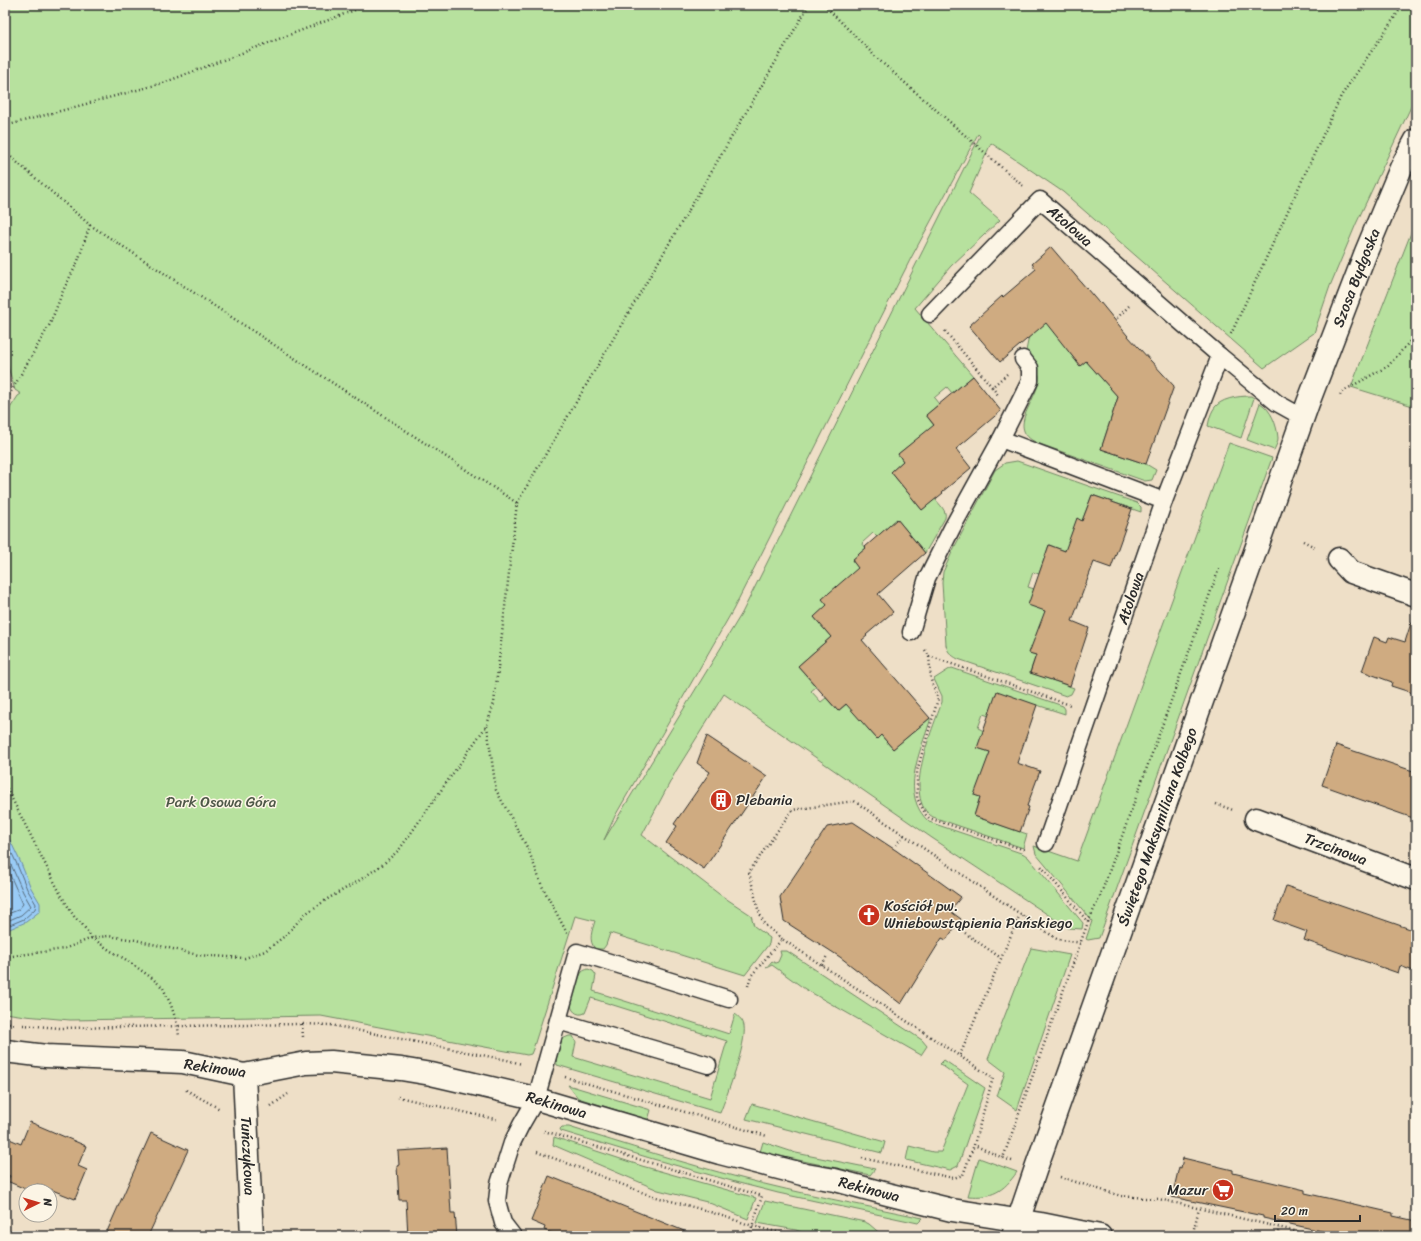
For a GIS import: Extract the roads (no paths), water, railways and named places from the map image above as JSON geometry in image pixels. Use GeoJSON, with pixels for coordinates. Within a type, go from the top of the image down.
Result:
{"type":"FeatureCollection","features":[{"type":"Feature","properties":{"kind":"street","name":"Szosa Bydgoska"},"geometry":{"type":"LineString","coordinates":[[1304,418],[1366,252],[1401,168],[1416,140]]}},
{"type":"Feature","properties":{"kind":"street","name":"Świętego Maksymiliana Kolbego"},"geometry":{"type":"LineString","coordinates":[[1016,1229],[1036,1168],[1304,418]]}},
{"type":"Feature","properties":{"kind":"street"},"geometry":{"type":"LineString","coordinates":[[1339,559],[1351,572],[1416,595]]}},
{"type":"Feature","properties":{"kind":"street","name":"Trzcinowa"},"geometry":{"type":"LineString","coordinates":[[1256,819],[1416,879]]}},
{"type":"Feature","properties":{"kind":"street","name":"Rekinowa"},"geometry":{"type":"LineString","coordinates":[[5,1052],[46,1056],[183,1062],[244,1075],[306,1063],[331,1062],[401,1069],[431,1074],[536,1099],[720,1153],[806,1175],[835,1180],[952,1210],[1016,1229],[1041,1224],[1100,1236]]}},
{"type":"Feature","properties":{"kind":"street","name":"Tuńczykowa"},"geometry":{"type":"LineString","coordinates":[[244,1075],[252,1236]]}},
{"type":"Feature","properties":{"kind":"lane","name":"Atolowa"},"geometry":{"type":"LineString","coordinates":[[930,314],[1040,200],[1276,403],[1304,418]]}},
{"type":"Feature","properties":{"kind":"lane","name":"Atolowa"},"geometry":{"type":"LineString","coordinates":[[1046,843],[1164,501],[1220,356]]}},
{"type":"Feature","properties":{"kind":"lane"},"geometry":{"type":"LineString","coordinates":[[911,632],[927,578],[1030,381],[1030,368],[1023,359]]}},
{"type":"Feature","properties":{"kind":"lane"},"geometry":{"type":"LineString","coordinates":[[1001,439],[1164,501]]}},
{"type":"Feature","properties":{"kind":"lane"},"geometry":{"type":"LineString","coordinates":[[513,1236],[504,1223],[497,1201],[499,1184],[512,1143],[536,1099],[577,952],[729,999]]}},
{"type":"Feature","properties":{"kind":"lane"},"geometry":{"type":"LineString","coordinates":[[558,1021],[708,1065]]}},
{"type":"Feature","properties":{"kind":"water"},"geometry":{"type":"Polygon","coordinates":[[[5,830],[31,888],[40,903],[40,911],[26,922],[5,931],[5,830]]]}},
{"type":"Feature","properties":{"kind":"place","name":"Plebania"},"geometry":{"type":"Point","coordinates":[721,800]}},
{"type":"Feature","properties":{"kind":"place","name":"Kościół pw. Wniebowstąpienia Pańskiego"},"geometry":{"type":"Point","coordinates":[869,915]}},
{"type":"Feature","properties":{"kind":"place","name":"Mazur"},"geometry":{"type":"Point","coordinates":[1223,1190]}},
{"type":"Feature","properties":{"kind":"park label","name":"Park Osowa Góra"},"geometry":{"type":"Point","coordinates":[221,802]}}]}
